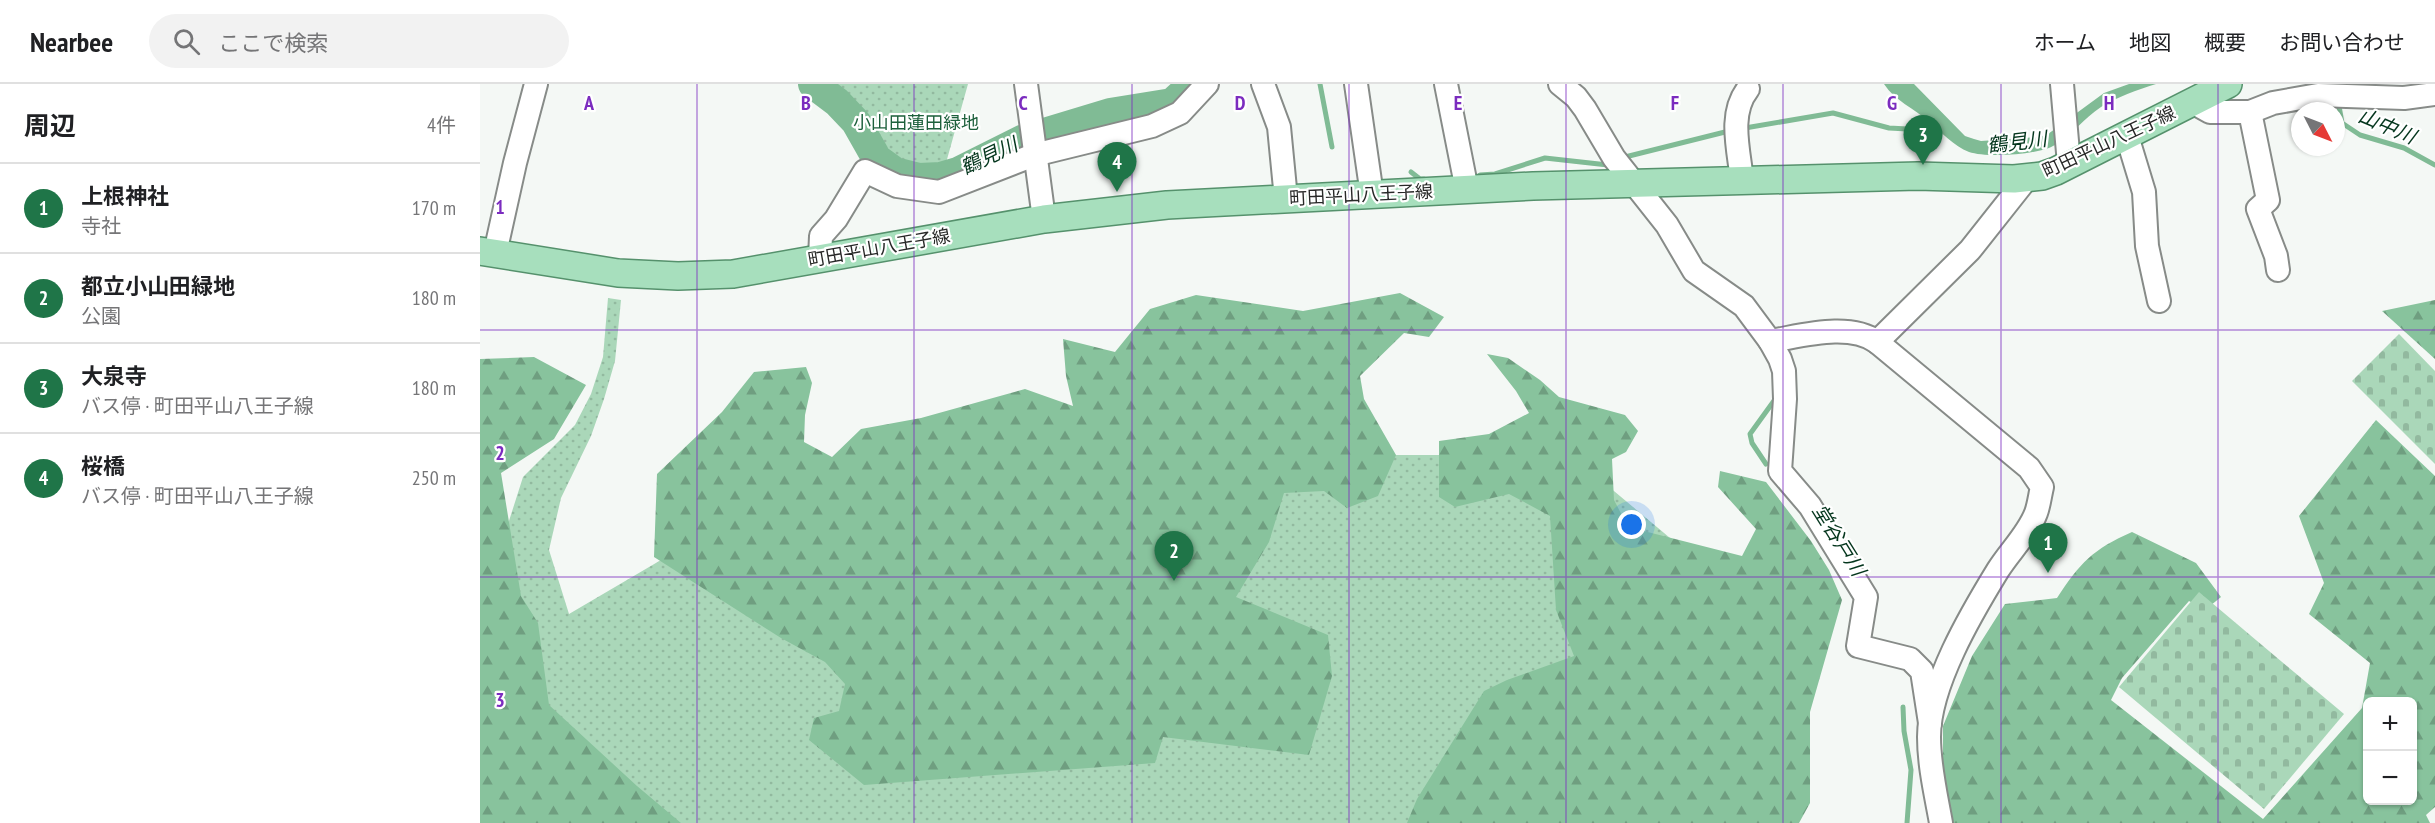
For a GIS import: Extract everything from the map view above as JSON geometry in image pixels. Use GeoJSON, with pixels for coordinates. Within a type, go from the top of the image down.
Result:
{"type":"FeatureCollection","features":[{"type":"Feature","properties":{"kind":"main road","name":"町田平山八王子線"},"geometry":{"type":"LineString","coordinates":[[488,252],[618,273],[678,276],[733,274],[1044,219],[1167,205],[1467,190],[1742,180],[1918,176],[2027,178],[2042,176],[2068,153],[2127,136],[2228,84]]}},
{"type":"Feature","properties":{"kind":"street"},"geometry":{"type":"LineString","coordinates":[[488,252],[536,84]]}},
{"type":"Feature","properties":{"kind":"street"},"geometry":{"type":"LineString","coordinates":[[1026,84],[1044,219]]}},
{"type":"Feature","properties":{"kind":"street"},"geometry":{"type":"LineString","coordinates":[[820,258],[821,236],[836,219],[865,171],[897,186],[939,192],[1033,145],[1152,126],[1180,113],[1208,84]]}},
{"type":"Feature","properties":{"kind":"street"},"geometry":{"type":"LineString","coordinates":[[1263,84],[1279,127],[1286,199]]}},
{"type":"Feature","properties":{"kind":"street"},"geometry":{"type":"LineString","coordinates":[[1356,84],[1372,195]]}},
{"type":"Feature","properties":{"kind":"street"},"geometry":{"type":"LineString","coordinates":[[1446,84],[1467,190]]}},
{"type":"Feature","properties":{"kind":"street"},"geometry":{"type":"LineString","coordinates":[[1560,84],[1580,103],[1614,158],[1668,225],[1694,271],[1744,306],[1770,340],[1784,371],[1785,399],[1780,471],[1810,506],[1866,597],[1858,646],[1910,659],[1922,671],[1930,723],[1930,762],[1941,823]]}},
{"type":"Feature","properties":{"kind":"street"},"geometry":{"type":"LineString","coordinates":[[2062,84],[2068,153]]}},
{"type":"Feature","properties":{"kind":"street"},"geometry":{"type":"LineString","coordinates":[[1742,180],[1736,119],[1748,89]]}},
{"type":"Feature","properties":{"kind":"street"},"geometry":{"type":"LineString","coordinates":[[2192,102],[2210,112],[2250,112],[2273,103],[2318,95],[2404,98],[2435,94]]}},
{"type":"Feature","properties":{"kind":"street"},"geometry":{"type":"LineString","coordinates":[[2250,112],[2268,200],[2258,208],[2276,256],[2278,270]]}},
{"type":"Feature","properties":{"kind":"street"},"geometry":{"type":"LineString","coordinates":[[2127,136],[2144,192],[2147,246],[2159,301]]}},
{"type":"Feature","properties":{"kind":"street"},"geometry":{"type":"LineString","coordinates":[[1877,342],[1970,250],[2027,178]]}},
{"type":"Feature","properties":{"kind":"street"},"geometry":{"type":"LineString","coordinates":[[1770,340],[1829,333],[1863,333],[1877,342],[2029,468],[2042,487],[2036,513],[1993,578],[1945,671],[1934,701],[1930,723]]}},
{"type":"Feature","properties":{"kind":"green space","name":"小山田蓮田緑地"},"geometry":{"type":"Polygon","coordinates":[[[835,84],[968,84],[946,163],[921,165],[898,157],[884,143],[862,109],[835,84]]]}},
{"type":"Feature","properties":{"kind":"green space"},"geometry":{"type":"Polygon","coordinates":[[[1400,293],[1444,317],[1429,337],[1404,333],[1360,376],[1364,399],[1396,455],[1378,496],[1347,508],[1324,491],[1284,493],[1269,542],[1236,597],[1328,635],[1332,676],[1309,755],[1163,737],[1155,763],[864,785],[809,740],[814,718],[839,711],[845,684],[825,662],[781,638],[654,557],[657,474],[722,412],[754,372],[806,367],[812,383],[805,415],[804,442],[832,457],[861,429],[921,418],[1025,389],[1073,406],[1066,376],[1063,339],[1115,352],[1150,309],[1196,295],[1303,311],[1400,293]]]}},
{"type":"Feature","properties":{"kind":"green space"},"geometry":{"type":"Polygon","coordinates":[[[608,298],[621,300],[615,361],[591,436],[561,498],[549,550],[569,614],[707,533],[1172,455],[1571,455],[1781,631],[1717,823],[480,823],[480,612],[523,477],[575,425],[591,394],[603,357],[608,298]]]}},
{"type":"Feature","properties":{"kind":"green space"},"geometry":{"type":"Polygon","coordinates":[[[2435,300],[2435,359],[2382,311],[2435,300]]]}},
{"type":"Feature","properties":{"kind":"green space"},"geometry":{"type":"Polygon","coordinates":[[[2399,334],[2435,371],[2435,464],[2352,381],[2399,334]]]}},
{"type":"Feature","properties":{"kind":"green space"},"geometry":{"type":"Polygon","coordinates":[[[1487,354],[1508,358],[1540,380],[1559,397],[1625,415],[1638,431],[1626,452],[1612,459],[1614,500],[1628,527],[1742,556],[1756,529],[1718,487],[1720,471],[1766,482],[1811,541],[1829,570],[1842,600],[1810,712],[1810,803],[1799,823],[1407,823],[1417,799],[1484,691],[1507,680],[1574,656],[1556,610],[1550,516],[1509,494],[1455,507],[1439,497],[1439,441],[1489,434],[1529,413],[1516,391],[1487,354]]]}},
{"type":"Feature","properties":{"kind":"green space"},"geometry":{"type":"Polygon","coordinates":[[[534,357],[586,385],[554,439],[501,473],[521,596],[538,623],[549,705],[681,823],[480,823],[480,359],[534,357]]]}},
{"type":"Feature","properties":{"kind":"green space"},"geometry":{"type":"Polygon","coordinates":[[[2376,420],[2435,476],[2435,807],[2426,815],[2430,823],[1953,823],[1943,803],[1943,726],[1972,656],[2005,604],[2057,598],[2088,558],[2132,532],[2196,563],[2221,597],[2205,610],[2189,601],[2122,678],[2111,700],[2263,819],[2362,708],[2363,702],[2363,805],[2417,805],[2417,697],[2364,697],[2370,663],[2309,614],[2324,583],[2299,516],[2376,420]]]}},
{"type":"Feature","properties":{"kind":"green space"},"geometry":{"type":"Polygon","coordinates":[[[2199,592],[2344,714],[2264,809],[2119,687],[2199,592]]]}},
{"type":"Feature","properties":{"kind":"water"},"geometry":{"type":"Polygon","coordinates":[[[1884,84],[1914,84],[1965,136],[1981,141],[2039,137],[2048,134],[2104,93],[2129,84],[2156,84],[2127,94],[2101,107],[2055,145],[2026,153],[2000,155],[1977,154],[1958,146],[1899,100],[1884,84]]]}},
{"type":"Feature","properties":{"kind":"waterway","name":"鶴見川"},"geometry":{"type":"LineString","coordinates":[[813,84],[837,102],[856,122],[877,159],[895,172],[919,178],[941,177],[958,172],[1024,139],[1110,113],[1172,103],[1193,84]]}},
{"type":"Feature","properties":{"kind":"waterway","name":"堂谷戸川"},"geometry":{"type":"LineString","coordinates":[[1320,84],[1332,147]]}},
{"type":"Feature","properties":{"kind":"waterway"},"geometry":{"type":"LineString","coordinates":[[1745,128],[1833,113],[1889,128],[1926,130]]}},
{"type":"Feature","properties":{"kind":"waterway","name":"山中川"},"geometry":{"type":"LineString","coordinates":[[2345,125],[2360,135],[2404,148],[2435,165]]}},
{"type":"Feature","properties":{"kind":"waterway"},"geometry":{"type":"LineString","coordinates":[[1621,158],[1729,131]]}},
{"type":"Feature","properties":{"kind":"waterway","name":"堂谷戸川"},"geometry":{"type":"LineString","coordinates":[[1480,175],[1495,174],[1545,158],[1608,165]]}},
{"type":"Feature","properties":{"kind":"waterway","name":"堂谷戸川"},"geometry":{"type":"LineString","coordinates":[[1411,172],[1420,179],[1424,179]]}},
{"type":"Feature","properties":{"kind":"waterway","name":"堂谷戸川"},"geometry":{"type":"LineString","coordinates":[[1766,464],[1752,443],[1750,434],[1776,398]]}},
{"type":"Feature","properties":{"kind":"waterway","name":"堂谷戸川"},"geometry":{"type":"LineString","coordinates":[[1903,707],[1904,731],[1911,770],[1907,823]]}},
{"type":"Feature","properties":{"kind":"place","name":"大泉寺"},"geometry":{"type":"Point","coordinates":[1923,165]}},
{"type":"Feature","properties":{"kind":"place","name":"桜橋"},"geometry":{"type":"Point","coordinates":[1117,192]}},
{"type":"Feature","properties":{"kind":"place","name":"上根神社"},"geometry":{"type":"Point","coordinates":[2048,573]}},
{"type":"Feature","properties":{"kind":"place","name":"都立小山田緑地"},"geometry":{"type":"Point","coordinates":[1174,581]}}]}
